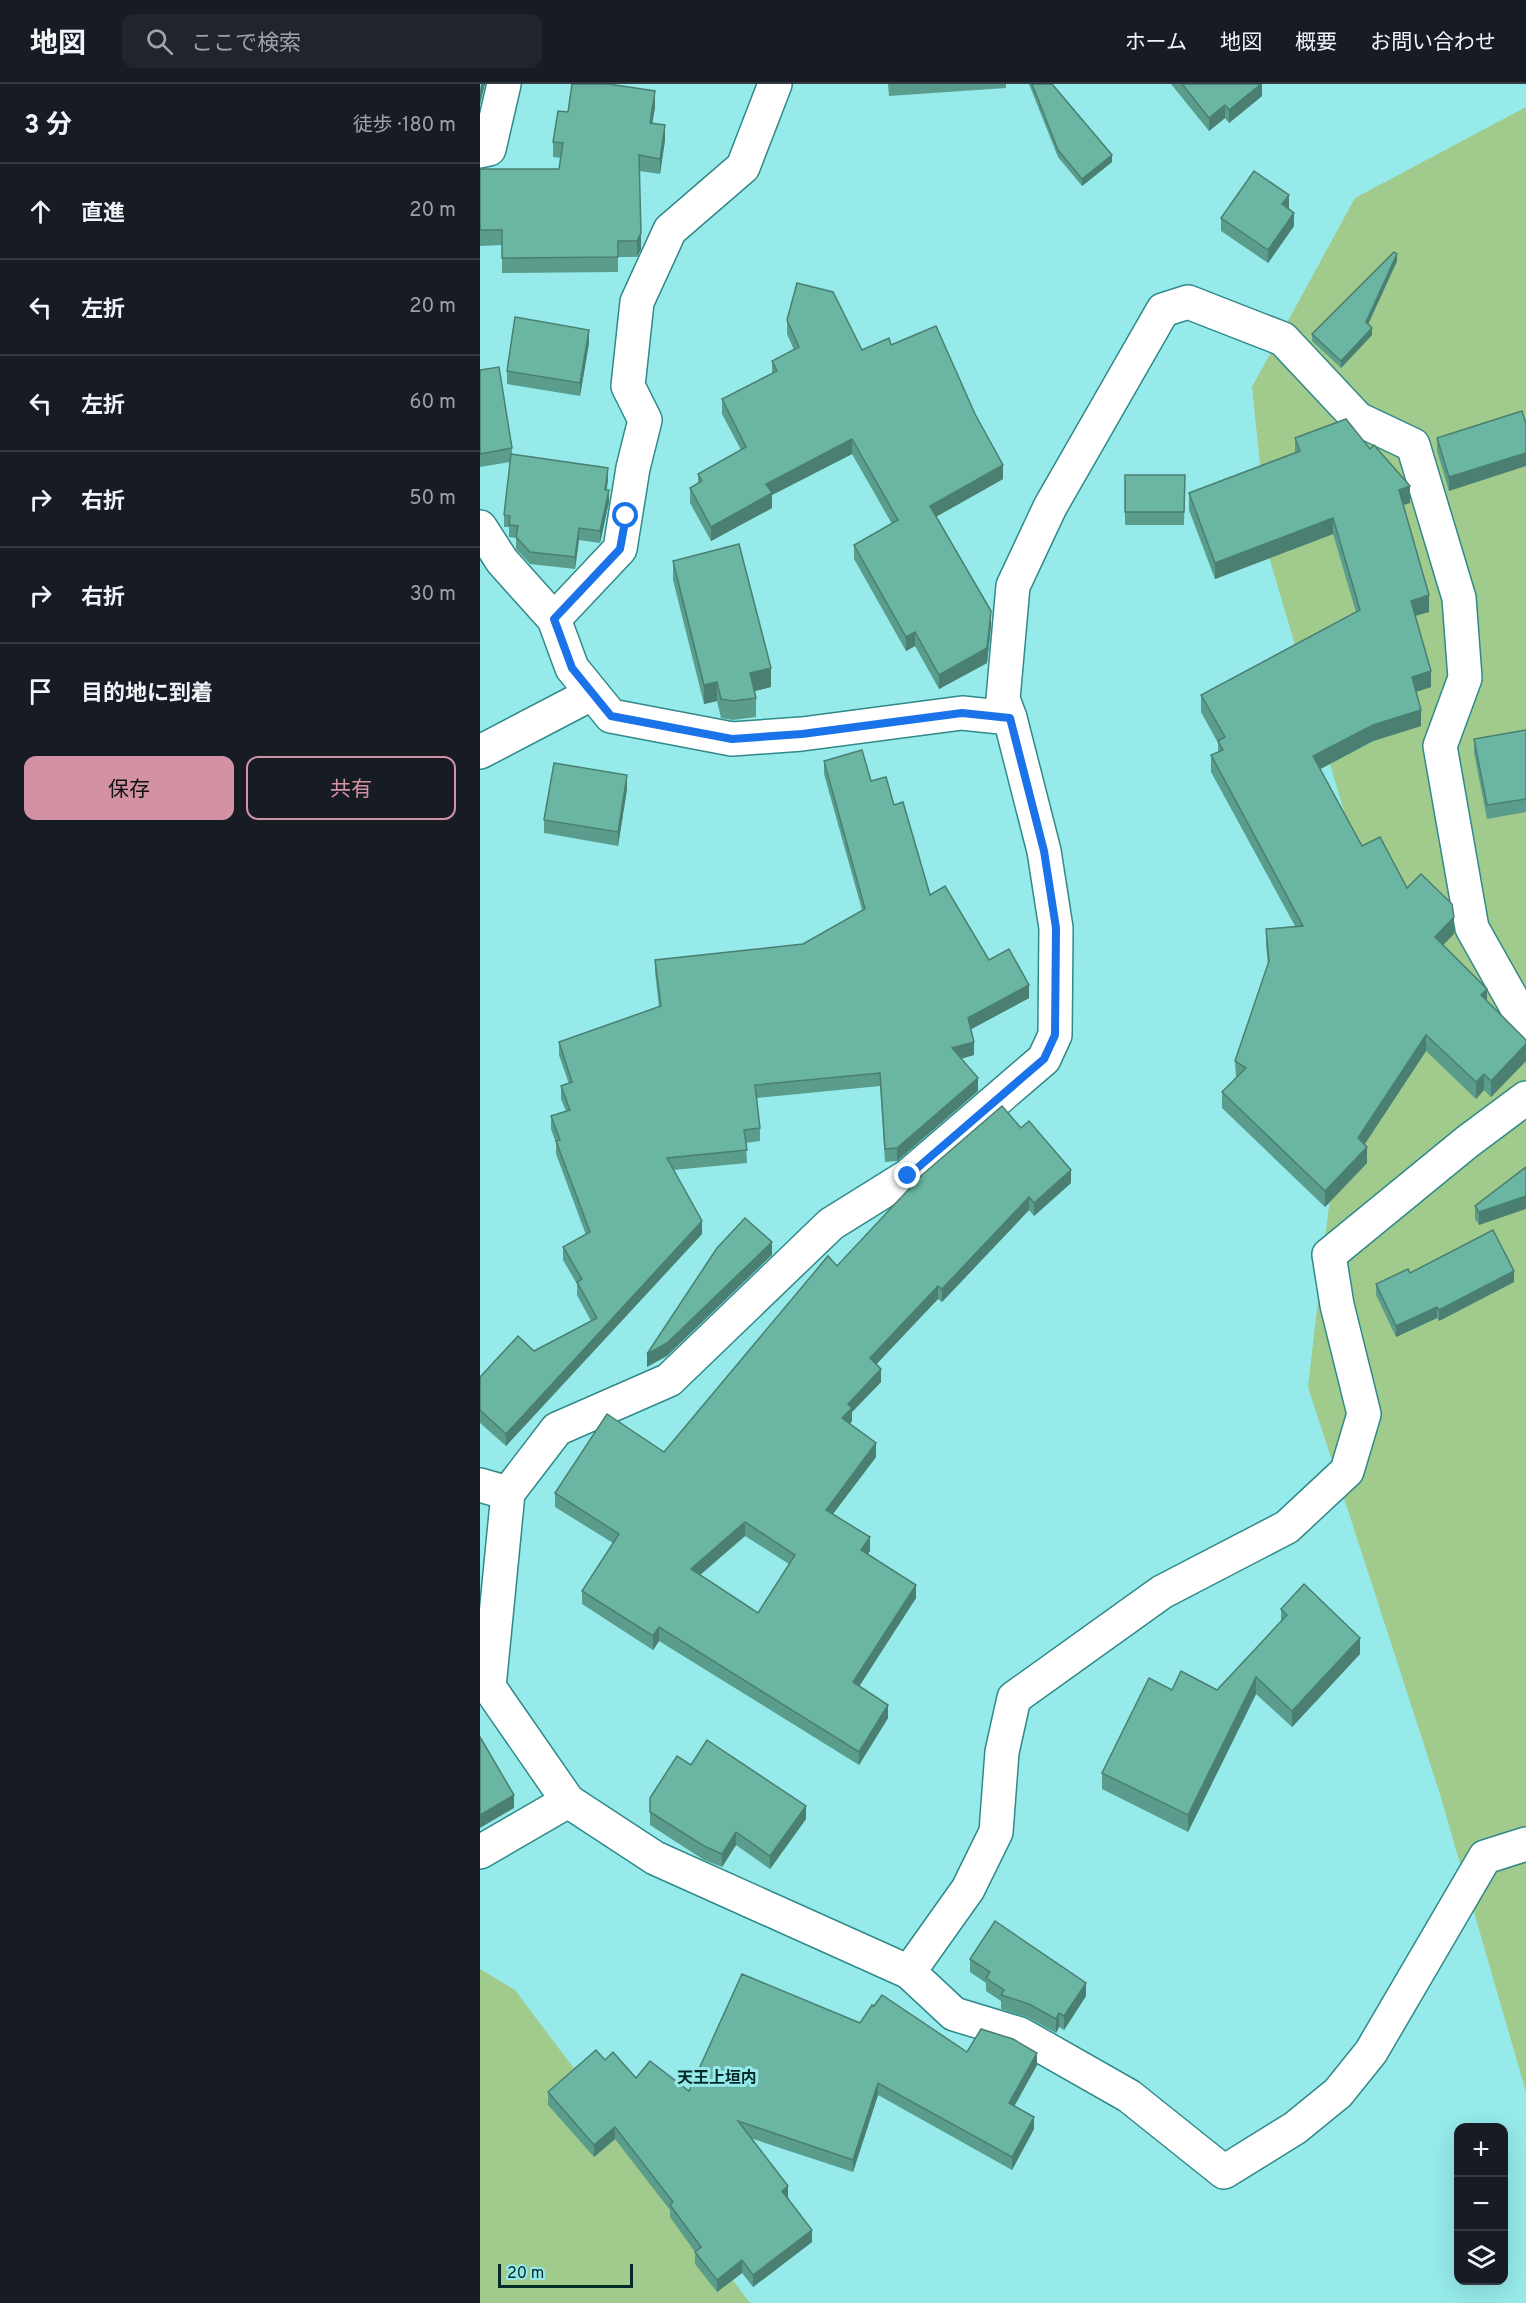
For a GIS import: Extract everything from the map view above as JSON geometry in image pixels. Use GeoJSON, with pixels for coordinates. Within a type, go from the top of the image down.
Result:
{"type":"FeatureCollection","features":[{"type":"Feature","properties":{"kind":"street"},"geometry":{"type":"LineString","coordinates":[[480,151],[489,149],[504,84]]}},
{"type":"Feature","properties":{"kind":"street"},"geometry":{"type":"LineString","coordinates":[[554,619],[620,549],[633,468],[645,420],[628,386],[638,302],[670,230],[743,167],[775,84]]}},
{"type":"Feature","properties":{"kind":"street"},"geometry":{"type":"LineString","coordinates":[[1526,1024],[1472,928],[1440,746],[1465,678],[1459,598],[1413,445],[1358,419],[1283,339],[1188,302],[1163,310],[1050,507],[1013,586],[1003,699],[1010,718],[1044,851],[1056,928],[1055,1035],[1044,1059],[908,1176],[831,1224],[669,1380],[557,1429],[494,1489],[489,1687],[568,1801],[655,1858],[909,1972],[954,2014],[1020,2034],[1129,2096],[1224,2172],[1295,2128],[1338,2093],[1371,2052],[1485,1857],[1526,1844]]}},
{"type":"Feature","properties":{"kind":"street"},"geometry":{"type":"LineString","coordinates":[[480,527],[502,561],[554,619],[572,668],[611,716],[732,739],[802,734],[962,713],[1010,718]]}},
{"type":"Feature","properties":{"kind":"street"},"geometry":{"type":"LineString","coordinates":[[480,752],[591,694]]}},
{"type":"Feature","properties":{"kind":"street"},"geometry":{"type":"LineString","coordinates":[[909,1972],[968,1888],[996,1832],[1002,1752],[1014,1698],[1162,1592],[1287,1527],[1347,1471],[1364,1414],[1337,1305],[1329,1255],[1467,1142],[1526,1098]]}},
{"type":"Feature","properties":{"kind":"street"},"geometry":{"type":"LineString","coordinates":[[480,1852],[568,1801]]}},
{"type":"Feature","properties":{"kind":"green space"},"geometry":{"type":"Polygon","coordinates":[[[1526,107],[1526,2092],[1439,1791],[1308,1387],[1333,1171],[1384,947],[1270,560],[1252,387],[1355,198],[1526,107]]]}},
{"type":"Feature","properties":{"kind":"green space"},"geometry":{"type":"Polygon","coordinates":[[[480,1969],[515,1990],[750,2303],[480,2303],[480,1969]]]}},
{"type":"Feature","properties":{"kind":"building"},"geometry":{"type":"Polygon","coordinates":[[[572,84],[609,84],[655,91],[650,123],[665,125],[660,159],[639,155],[641,233],[637,241],[618,241],[618,257],[502,258],[502,230],[480,230],[480,169],[559,169],[563,143],[553,142],[558,111],[568,112],[572,84]]]}},
{"type":"Feature","properties":{"kind":"building"},"geometry":{"type":"Polygon","coordinates":[[[1032,84],[1052,84],[1112,155],[1082,179],[1058,150],[1032,84]]]}},
{"type":"Feature","properties":{"kind":"building"},"geometry":{"type":"Polygon","coordinates":[[[1182,84],[1261,84],[1229,110],[1225,105],[1209,118],[1182,84]]]}},
{"type":"Feature","properties":{"kind":"building"},"geometry":{"type":"Polygon","coordinates":[[[1254,171],[1289,195],[1282,204],[1294,213],[1268,250],[1221,218],[1254,171]]]}},
{"type":"Feature","properties":{"kind":"building"},"geometry":{"type":"Polygon","coordinates":[[[1394,252],[1397,254],[1366,322],[1372,328],[1341,361],[1312,334],[1394,252]]]}},
{"type":"Feature","properties":{"kind":"building"},"geometry":{"type":"Polygon","coordinates":[[[797,283],[833,292],[862,350],[889,338],[891,345],[936,326],[975,414],[1003,465],[930,506],[991,611],[987,648],[939,675],[915,632],[906,637],[854,545],[898,520],[852,439],[766,484],[772,493],[711,527],[690,488],[702,481],[698,474],[746,447],[722,399],[777,371],[772,361],[799,347],[787,320],[797,283]]]}},
{"type":"Feature","properties":{"kind":"building"},"geometry":{"type":"Polygon","coordinates":[[[515,317],[589,330],[580,383],[507,371],[515,317]]]}},
{"type":"Feature","properties":{"kind":"building"},"geometry":{"type":"Polygon","coordinates":[[[499,367],[512,448],[480,454],[480,370],[499,367]]]}},
{"type":"Feature","properties":{"kind":"building"},"geometry":{"type":"Polygon","coordinates":[[[1522,411],[1526,424],[1526,453],[1449,477],[1437,438],[1522,411]]]}},
{"type":"Feature","properties":{"kind":"building"},"geometry":{"type":"Polygon","coordinates":[[[1346,419],[1370,449],[1374,445],[1410,486],[1399,490],[1429,595],[1411,601],[1431,671],[1412,677],[1421,710],[1373,725],[1313,756],[1362,846],[1380,837],[1407,888],[1421,874],[1452,904],[1454,917],[1435,937],[1487,989],[1481,995],[1526,1040],[1526,1044],[1491,1081],[1484,1074],[1476,1082],[1426,1035],[1358,1138],[1367,1147],[1325,1191],[1222,1092],[1246,1068],[1235,1061],[1269,961],[1266,929],[1303,926],[1211,755],[1223,750],[1218,741],[1225,737],[1201,695],[1360,610],[1333,518],[1215,563],[1189,493],[1300,451],[1295,438],[1346,419]]]}},
{"type":"Feature","properties":{"kind":"building"},"geometry":{"type":"Polygon","coordinates":[[[511,454],[608,468],[605,490],[609,490],[600,531],[579,528],[575,557],[530,552],[516,537],[518,526],[509,525],[510,516],[504,515],[511,454]]]}},
{"type":"Feature","properties":{"kind":"building"},"geometry":{"type":"Polygon","coordinates":[[[1125,475],[1185,475],[1184,512],[1125,512],[1125,475]]]}},
{"type":"Feature","properties":{"kind":"building"},"geometry":{"type":"Polygon","coordinates":[[[739,544],[771,668],[750,673],[756,698],[733,701],[721,699],[717,682],[704,685],[673,561],[739,544]]]}},
{"type":"Feature","properties":{"kind":"building"},"geometry":{"type":"Polygon","coordinates":[[[1526,730],[1526,799],[1487,805],[1474,739],[1526,730]]]}},
{"type":"Feature","properties":{"kind":"building"},"geometry":{"type":"Polygon","coordinates":[[[862,750],[871,781],[886,777],[894,805],[903,802],[930,895],[945,886],[989,960],[1009,949],[1029,985],[968,1018],[974,1042],[952,1048],[978,1078],[897,1148],[885,1149],[880,1073],[755,1085],[760,1128],[744,1130],[747,1150],[667,1158],[702,1221],[506,1434],[480,1410],[480,1377],[518,1336],[534,1351],[597,1318],[577,1282],[582,1279],[563,1247],[590,1232],[556,1141],[560,1140],[551,1116],[570,1110],[561,1086],[572,1082],[559,1042],[661,1006],[655,960],[803,944],[865,909],[824,761],[862,750]]]}},
{"type":"Feature","properties":{"kind":"building"},"geometry":{"type":"Polygon","coordinates":[[[554,763],[627,775],[618,832],[544,820],[554,763]]]}},
{"type":"Feature","properties":{"kind":"building"},"geometry":{"type":"Polygon","coordinates":[[[1002,1106],[1021,1128],[1029,1121],[1071,1170],[1034,1203],[1029,1197],[942,1289],[938,1286],[870,1358],[881,1369],[848,1404],[852,1408],[842,1418],[876,1443],[826,1510],[870,1537],[861,1550],[916,1585],[853,1682],[888,1705],[859,1752],[659,1627],[653,1636],[582,1591],[619,1534],[555,1493],[607,1414],[664,1452],[828,1256],[837,1266],[922,1175],[1002,1106]],[[745,1522],[691,1569],[758,1613],[795,1555],[745,1522]]]}},
{"type":"Feature","properties":{"kind":"building"},"geometry":{"type":"Polygon","coordinates":[[[1526,1167],[1526,1196],[1479,1212],[1475,1206],[1526,1167]]]}},
{"type":"Feature","properties":{"kind":"building"},"geometry":{"type":"Polygon","coordinates":[[[745,1218],[772,1242],[667,1343],[647,1354],[717,1248],[745,1218]]]}},
{"type":"Feature","properties":{"kind":"building"},"geometry":{"type":"Polygon","coordinates":[[[1493,1230],[1514,1271],[1439,1310],[1437,1307],[1396,1326],[1376,1284],[1408,1269],[1410,1273],[1493,1230]]]}},
{"type":"Feature","properties":{"kind":"building"},"geometry":{"type":"Polygon","coordinates":[[[1304,1584],[1360,1638],[1292,1711],[1256,1677],[1188,1815],[1102,1773],[1149,1678],[1172,1690],[1181,1671],[1217,1690],[1287,1615],[1281,1609],[1304,1584]]]}},
{"type":"Feature","properties":{"kind":"building"},"geometry":{"type":"Polygon","coordinates":[[[480,1737],[514,1795],[480,1815],[480,1737]]]}},
{"type":"Feature","properties":{"kind":"building"},"geometry":{"type":"Polygon","coordinates":[[[707,1740],[806,1806],[770,1856],[736,1832],[722,1854],[704,1846],[650,1812],[650,1798],[677,1756],[691,1765],[707,1740]]]}},
{"type":"Feature","properties":{"kind":"building"},"geometry":{"type":"Polygon","coordinates":[[[995,1921],[1086,1983],[1064,2016],[1059,2013],[1056,2019],[1029,2004],[1001,1995],[1004,1990],[986,1978],[990,1972],[970,1959],[995,1921]]]}},
{"type":"Feature","properties":{"kind":"building"},"geometry":{"type":"Polygon","coordinates":[[[742,1974],[860,2023],[882,1995],[967,2052],[981,2029],[1013,2039],[1037,2053],[1009,2103],[1034,2117],[1012,2157],[878,2083],[853,2160],[738,2121],[788,2186],[782,2191],[812,2230],[753,2275],[742,2260],[717,2280],[695,2252],[701,2247],[670,2205],[673,2202],[615,2127],[594,2145],[548,2092],[596,2050],[605,2060],[613,2052],[636,2078],[650,2061],[689,2091],[742,1974]]]}},
{"type":"Feature","properties":{"kind":"district","name":"天王上垣内"},"geometry":{"type":"Point","coordinates":[717,2077]}},
{"type":"Feature","properties":{"kind":"route"},"geometry":{"type":"LineString","coordinates":[[626,516],[620,549],[554,619],[572,668],[611,716],[732,739],[802,734],[962,713],[1010,718],[1044,851],[1056,928],[1055,1035],[1044,1059],[908,1176]]}}]}
